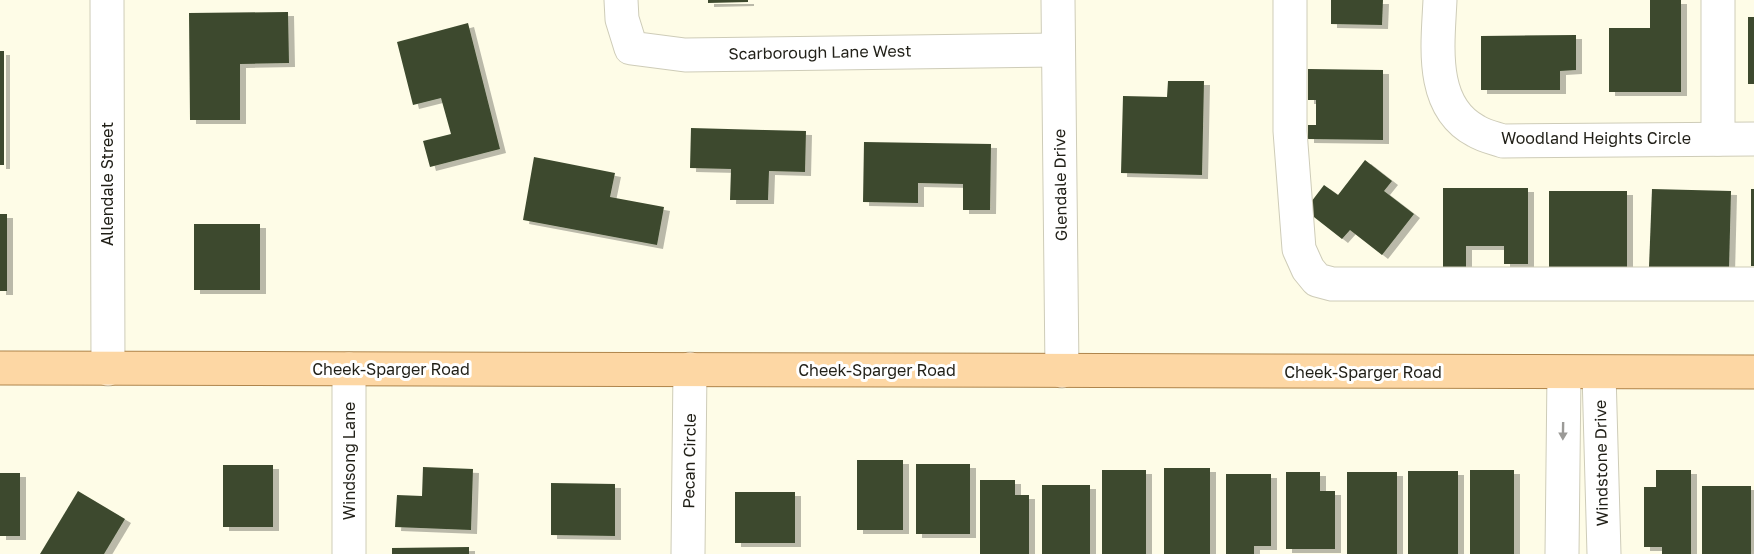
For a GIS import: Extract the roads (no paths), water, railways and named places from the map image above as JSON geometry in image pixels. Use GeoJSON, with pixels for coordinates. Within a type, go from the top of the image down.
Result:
{"type":"FeatureCollection","features":[{"type":"Feature","properties":{"kind":"main road","name":"Cheek-Sparger Road"},"geometry":{"type":"LineString","coordinates":[[0,368],[1754,372]]}},
{"type":"Feature","properties":{"kind":"street","name":"Allendale Street"},"geometry":{"type":"LineString","coordinates":[[107,0],[108,369]]}},
{"type":"Feature","properties":{"kind":"street","name":"Scarborough Lane West"},"geometry":{"type":"LineString","coordinates":[[621,0],[622,19],[631,48],[685,55],[1058,50]]}},
{"type":"Feature","properties":{"kind":"street","name":"Glendale Drive"},"geometry":{"type":"LineString","coordinates":[[1058,0],[1062,371]]}},
{"type":"Feature","properties":{"kind":"street"},"geometry":{"type":"LineString","coordinates":[[1290,0],[1290,131],[1299,249],[1308,269],[1317,280],[1332,284],[1754,284]]}},
{"type":"Feature","properties":{"kind":"street","name":"Woodland Heights Circle"},"geometry":{"type":"LineString","coordinates":[[1440,0],[1438,64],[1443,90],[1457,116],[1476,131],[1503,141],[1754,139]]}},
{"type":"Feature","properties":{"kind":"street"},"geometry":{"type":"LineString","coordinates":[[1718,0],[1718,139]]}},
{"type":"Feature","properties":{"kind":"street","name":"Windsong Lane"},"geometry":{"type":"LineString","coordinates":[[349,369],[349,554]]}},
{"type":"Feature","properties":{"kind":"street","name":"Pecan Circle"},"geometry":{"type":"LineString","coordinates":[[688,554],[690,369]]}},
{"type":"Feature","properties":{"kind":"street"},"geometry":{"type":"LineString","coordinates":[[1562,554],[1564,373]]}},
{"type":"Feature","properties":{"kind":"street","name":"Windstone Drive"},"geometry":{"type":"LineString","coordinates":[[1599,373],[1604,554]]}}]}
